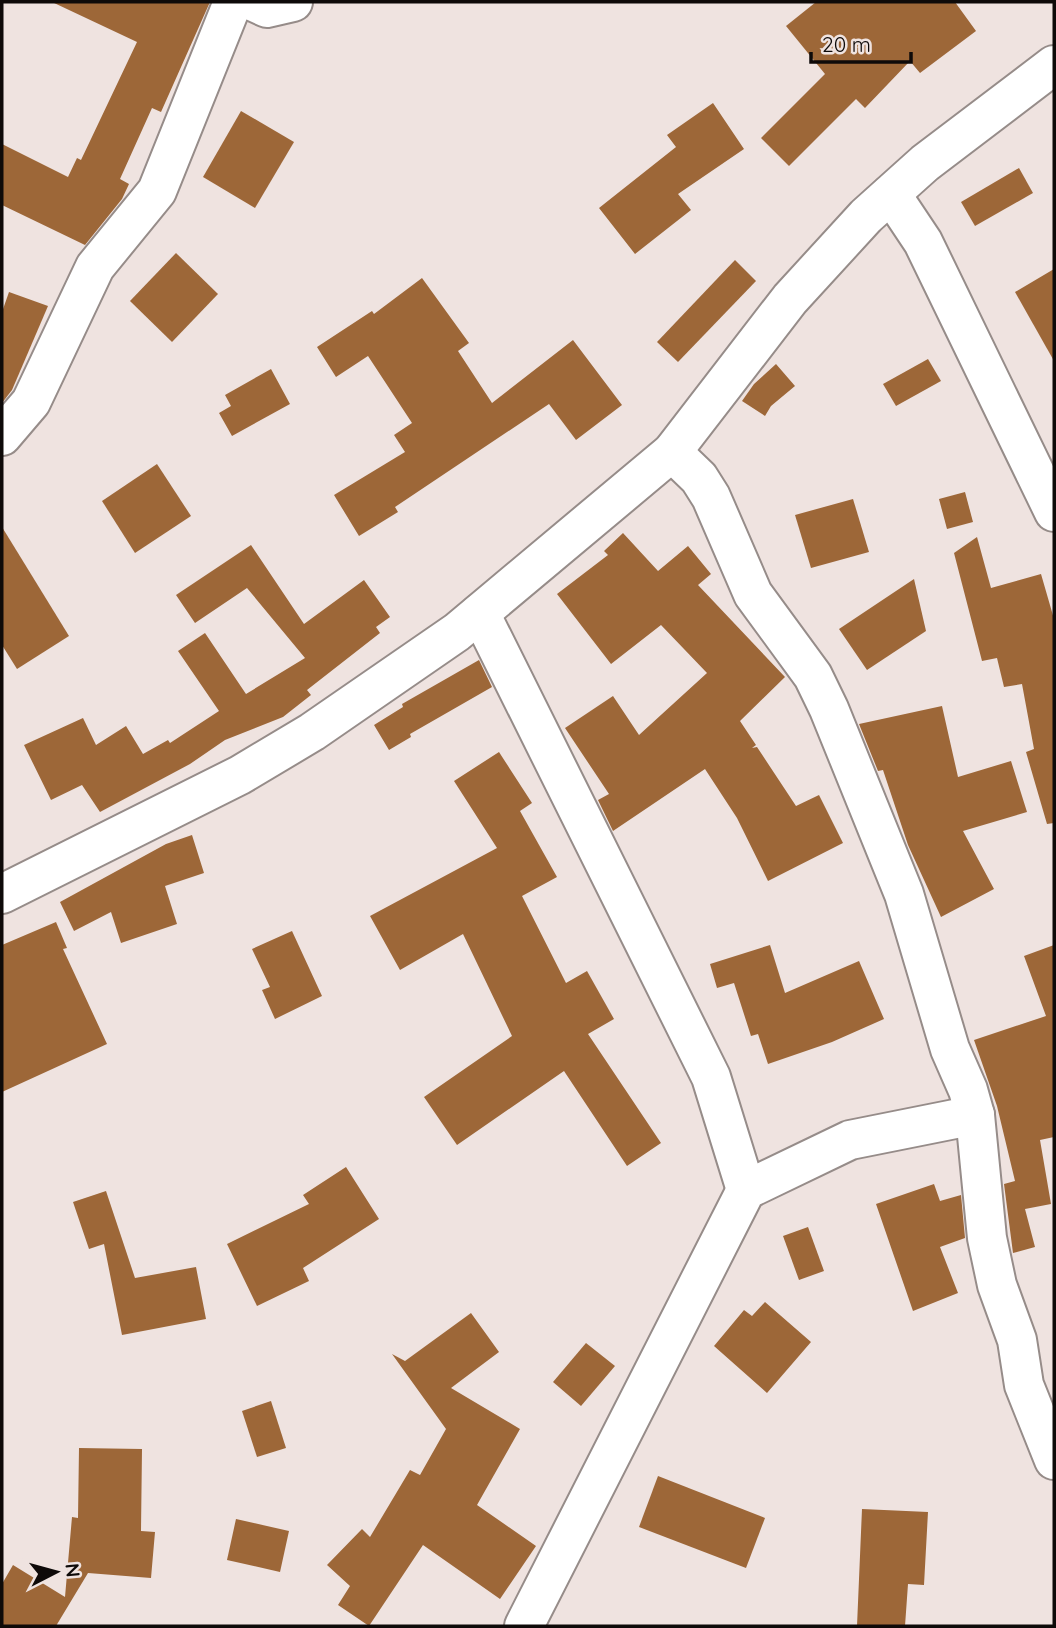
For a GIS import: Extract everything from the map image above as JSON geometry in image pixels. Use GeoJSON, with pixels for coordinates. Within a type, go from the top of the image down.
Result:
{"type":"FeatureCollection","features":[{"type":"Feature","properties":{"kind":"street"},"geometry":{"type":"LineString","coordinates":[[2,436],[31,402],[95,267],[157,191],[233,2]]}},
{"type":"Feature","properties":{"kind":"street"},"geometry":{"type":"LineString","coordinates":[[254,2],[267,8],[293,2]]}},
{"type":"Feature","properties":{"kind":"street"},"geometry":{"type":"LineString","coordinates":[[2,894],[179,806],[276,754],[312,732],[480,613],[671,452],[790,299],[866,216],[925,163],[1054,65]]}},
{"type":"Feature","properties":{"kind":"street"},"geometry":{"type":"LineString","coordinates":[[891,194],[923,242],[1054,512]]}},
{"type":"Feature","properties":{"kind":"street"},"geometry":{"type":"LineString","coordinates":[[671,452],[699,478],[711,497],[753,594],[813,676],[904,894],[950,1049],[968,1090],[975,1115],[988,1238],[997,1285],[1017,1340],[1024,1385],[1054,1460]]}},
{"type":"Feature","properties":{"kind":"street"},"geometry":{"type":"LineString","coordinates":[[480,613],[710,1077],[746,1190]]}},
{"type":"Feature","properties":{"kind":"street"},"geometry":{"type":"LineString","coordinates":[[524,1626],[746,1190],[850,1140],[975,1115]]}},
{"type":"Feature","properties":{"kind":"building"},"geometry":{"type":"Polygon","coordinates":[[[52,2],[210,2],[161,112],[152,108],[120,179],[129,184],[122,199],[85,245],[2,205],[2,144],[68,177],[77,158],[81,160],[137,42],[52,2]]]}},
{"type":"Feature","properties":{"kind":"building"},"geometry":{"type":"Polygon","coordinates":[[[816,2],[955,2],[976,31],[920,73],[910,61],[865,108],[856,99],[789,166],[761,138],[825,74],[786,26],[816,2]]]}},
{"type":"Feature","properties":{"kind":"building"},"geometry":{"type":"Polygon","coordinates":[[[713,103],[744,149],[678,194],[691,210],[635,254],[599,208],[676,147],[667,135],[713,103]]]}},
{"type":"Feature","properties":{"kind":"building"},"geometry":{"type":"Polygon","coordinates":[[[241,111],[294,142],[255,208],[203,177],[241,111]]]}},
{"type":"Feature","properties":{"kind":"building"},"geometry":{"type":"Polygon","coordinates":[[[1019,168],[1033,193],[975,226],[961,202],[1019,168]]]}},
{"type":"Feature","properties":{"kind":"building"},"geometry":{"type":"Polygon","coordinates":[[[176,253],[218,294],[172,342],[130,301],[176,253]]]}},
{"type":"Feature","properties":{"kind":"building"},"geometry":{"type":"Polygon","coordinates":[[[735,260],[756,281],[678,362],[657,342],[735,260]]]}},
{"type":"Feature","properties":{"kind":"building"},"geometry":{"type":"Polygon","coordinates":[[[1054,269],[1054,361],[1015,292],[1054,269]]]}},
{"type":"Feature","properties":{"kind":"building"},"geometry":{"type":"Polygon","coordinates":[[[422,278],[469,343],[458,351],[492,403],[573,340],[622,405],[576,440],[549,404],[395,507],[398,512],[359,536],[334,495],[405,452],[394,435],[412,423],[368,356],[336,377],[317,347],[372,311],[374,314],[422,278]]]}},
{"type":"Feature","properties":{"kind":"building"},"geometry":{"type":"Polygon","coordinates":[[[9,292],[48,306],[12,390],[2,403],[2,312],[9,292]]]}},
{"type":"Feature","properties":{"kind":"building"},"geometry":{"type":"Polygon","coordinates":[[[928,359],[941,381],[896,406],[883,384],[928,359]]]}},
{"type":"Feature","properties":{"kind":"building"},"geometry":{"type":"Polygon","coordinates":[[[776,364],[795,386],[771,406],[765,416],[742,401],[754,384],[776,364]]]}},
{"type":"Feature","properties":{"kind":"building"},"geometry":{"type":"Polygon","coordinates":[[[271,369],[290,404],[232,436],[219,413],[231,406],[225,395],[271,369]]]}},
{"type":"Feature","properties":{"kind":"building"},"geometry":{"type":"Polygon","coordinates":[[[157,464],[191,516],[135,553],[102,501],[157,464]]]}},
{"type":"Feature","properties":{"kind":"building"},"geometry":{"type":"Polygon","coordinates":[[[965,492],[973,522],[947,529],[939,499],[965,492]]]}},
{"type":"Feature","properties":{"kind":"building"},"geometry":{"type":"Polygon","coordinates":[[[853,499],[869,552],[811,568],[795,515],[853,499]]]}},
{"type":"Feature","properties":{"kind":"building"},"geometry":{"type":"Polygon","coordinates":[[[2,527],[69,636],[17,669],[2,645],[2,527]]]}},
{"type":"Feature","properties":{"kind":"building"},"geometry":{"type":"Polygon","coordinates":[[[623,533],[658,571],[688,546],[711,574],[698,585],[785,677],[740,721],[756,745],[752,748],[757,747],[796,806],[819,795],[843,843],[768,881],[737,818],[705,769],[613,831],[598,800],[609,794],[565,728],[613,696],[639,735],[707,673],[661,625],[611,664],[557,594],[608,555],[604,551],[623,533]]]}},
{"type":"Feature","properties":{"kind":"building"},"geometry":{"type":"Polygon","coordinates":[[[977,537],[991,588],[1041,574],[1054,619],[1054,823],[1047,824],[1026,752],[1034,749],[1022,684],[1004,687],[997,658],[982,661],[954,553],[977,537]]]}},
{"type":"Feature","properties":{"kind":"building"},"geometry":{"type":"Polygon","coordinates":[[[251,545],[304,624],[364,580],[390,617],[376,627],[380,633],[307,690],[311,695],[283,717],[225,740],[190,764],[100,812],[82,785],[51,800],[24,745],[83,718],[96,745],[126,726],[143,754],[168,740],[170,743],[219,711],[178,651],[205,633],[246,694],[305,658],[247,588],[195,623],[176,595],[251,545]]]}},
{"type":"Feature","properties":{"kind":"building"},"geometry":{"type":"Polygon","coordinates":[[[914,579],[926,631],[867,670],[839,629],[914,579]]]}},
{"type":"Feature","properties":{"kind":"building"},"geometry":{"type":"Polygon","coordinates":[[[479,660],[492,687],[410,734],[411,737],[389,750],[374,725],[403,707],[402,704],[479,660]]]}},
{"type":"Feature","properties":{"kind":"building"},"geometry":{"type":"Polygon","coordinates":[[[942,706],[958,777],[1011,761],[1027,812],[963,831],[994,889],[941,917],[908,845],[883,770],[878,771],[859,724],[942,706]]]}},
{"type":"Feature","properties":{"kind":"building"},"geometry":{"type":"Polygon","coordinates":[[[499,752],[532,803],[520,811],[557,877],[522,896],[566,983],[587,971],[614,1019],[588,1034],[661,1143],[627,1166],[564,1071],[457,1145],[424,1097],[512,1036],[463,934],[400,970],[370,916],[497,848],[454,781],[499,752]]]}},
{"type":"Feature","properties":{"kind":"building"},"geometry":{"type":"Polygon","coordinates":[[[192,835],[204,873],[165,886],[177,924],[121,943],[111,912],[74,931],[60,902],[166,844],[192,835]]]}},
{"type":"Feature","properties":{"kind":"building"},"geometry":{"type":"Polygon","coordinates":[[[56,922],[67,948],[63,949],[107,1044],[2,1092],[2,945],[56,922]]]}},
{"type":"Feature","properties":{"kind":"building"},"geometry":{"type":"Polygon","coordinates":[[[292,931],[322,996],[275,1019],[262,990],[270,987],[252,949],[292,931]]]}},
{"type":"Feature","properties":{"kind":"building"},"geometry":{"type":"Polygon","coordinates":[[[770,945],[785,993],[859,961],[884,1019],[832,1042],[768,1064],[758,1034],[751,1036],[734,983],[717,988],[710,964],[770,945]]]}},
{"type":"Feature","properties":{"kind":"building"},"geometry":{"type":"Polygon","coordinates":[[[1054,945],[1054,1137],[1040,1140],[1051,1204],[1025,1209],[1035,1247],[1013,1253],[1004,1184],[1015,1181],[997,1106],[974,1040],[1046,1016],[1024,956],[1054,945]]]}},
{"type":"Feature","properties":{"kind":"building"},"geometry":{"type":"Polygon","coordinates":[[[346,1167],[379,1219],[303,1268],[309,1281],[257,1306],[227,1244],[309,1204],[303,1195],[346,1167]]]}},
{"type":"Feature","properties":{"kind":"building"},"geometry":{"type":"Polygon","coordinates":[[[934,1184],[940,1201],[961,1195],[965,1238],[940,1247],[958,1293],[913,1311],[876,1204],[934,1184]]]}},
{"type":"Feature","properties":{"kind":"building"},"geometry":{"type":"Polygon","coordinates":[[[106,1191],[135,1278],[196,1267],[206,1319],[122,1335],[104,1244],[89,1249],[73,1202],[106,1191]]]}},
{"type":"Feature","properties":{"kind":"building"},"geometry":{"type":"Polygon","coordinates":[[[808,1227],[824,1271],[799,1280],[783,1236],[808,1227]]]}},
{"type":"Feature","properties":{"kind":"building"},"geometry":{"type":"Polygon","coordinates":[[[765,1302],[811,1342],[767,1393],[714,1346],[744,1310],[752,1316],[765,1302]]]}},
{"type":"Feature","properties":{"kind":"building"},"geometry":{"type":"Polygon","coordinates":[[[471,1313],[499,1352],[451,1388],[520,1429],[477,1505],[536,1546],[500,1599],[423,1545],[369,1626],[338,1605],[350,1586],[327,1565],[362,1529],[370,1537],[410,1470],[420,1475],[446,1429],[392,1354],[405,1361],[471,1313]]]}},
{"type":"Feature","properties":{"kind":"building"},"geometry":{"type":"Polygon","coordinates":[[[586,1343],[615,1366],[581,1406],[553,1382],[586,1343]]]}},
{"type":"Feature","properties":{"kind":"building"},"geometry":{"type":"Polygon","coordinates":[[[271,1401],[286,1448],[257,1457],[242,1411],[271,1401]]]}},
{"type":"Feature","properties":{"kind":"building"},"geometry":{"type":"Polygon","coordinates":[[[79,1448],[142,1449],[141,1531],[155,1532],[151,1578],[88,1573],[56,1626],[2,1626],[2,1584],[13,1565],[65,1597],[72,1517],[78,1518],[79,1448]]]}},
{"type":"Feature","properties":{"kind":"building"},"geometry":{"type":"Polygon","coordinates":[[[658,1476],[765,1518],[746,1568],[639,1527],[658,1476]]]}},
{"type":"Feature","properties":{"kind":"building"},"geometry":{"type":"Polygon","coordinates":[[[862,1509],[928,1512],[924,1585],[908,1584],[905,1626],[857,1626],[862,1509]]]}},
{"type":"Feature","properties":{"kind":"building"},"geometry":{"type":"Polygon","coordinates":[[[236,1519],[289,1531],[280,1572],[227,1560],[236,1519]]]}}]}
